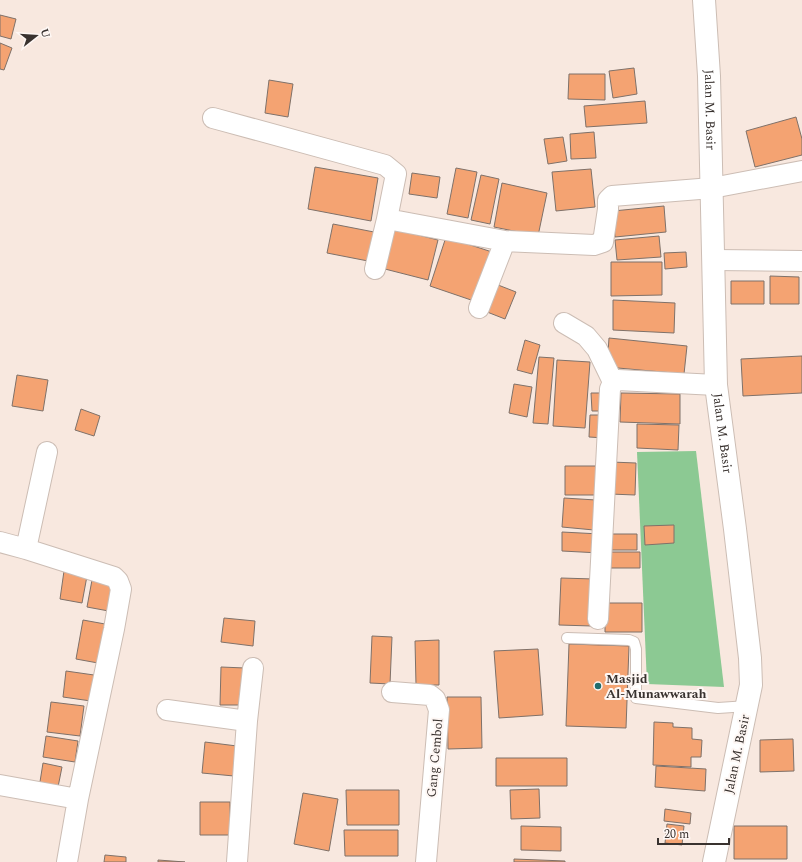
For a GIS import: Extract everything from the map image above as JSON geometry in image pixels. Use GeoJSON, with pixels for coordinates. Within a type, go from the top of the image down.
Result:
{"type":"FeatureCollection","features":[{"type":"Feature","properties":{"kind":"main road","name":"Jalan M. Basir"},"geometry":{"type":"LineString","coordinates":[[704,0],[709,76],[716,385],[735,529],[750,658],[751,685],[748,706],[714,862]]}},
{"type":"Feature","properties":{"kind":"street"},"geometry":{"type":"LineString","coordinates":[[213,118],[385,165],[396,174],[375,269]]}},
{"type":"Feature","properties":{"kind":"street"},"geometry":{"type":"LineString","coordinates":[[387,219],[505,241],[594,245],[604,242],[608,200],[612,196],[712,188],[802,171]]}},
{"type":"Feature","properties":{"kind":"street"},"geometry":{"type":"LineString","coordinates":[[479,308],[505,241]]}},
{"type":"Feature","properties":{"kind":"street"},"geometry":{"type":"LineString","coordinates":[[714,260],[802,261]]}},
{"type":"Feature","properties":{"kind":"street"},"geometry":{"type":"LineString","coordinates":[[564,323],[586,336],[597,349],[613,382]]}},
{"type":"Feature","properties":{"kind":"street"},"geometry":{"type":"LineString","coordinates":[[598,619],[610,388],[613,382],[618,380],[716,385]]}},
{"type":"Feature","properties":{"kind":"street"},"geometry":{"type":"LineString","coordinates":[[26,549],[47,452]]}},
{"type":"Feature","properties":{"kind":"street"},"geometry":{"type":"LineString","coordinates":[[0,542],[114,577],[118,581],[121,588],[114,629],[78,799],[67,862]]}},
{"type":"Feature","properties":{"kind":"street"},"geometry":{"type":"LineString","coordinates":[[237,862],[247,721],[253,668]]}},
{"type":"Feature","properties":{"kind":"street","name":"Gang Cembol"},"geometry":{"type":"LineString","coordinates":[[392,692],[430,695],[435,699],[439,710],[426,862]]}},
{"type":"Feature","properties":{"kind":"street"},"geometry":{"type":"LineString","coordinates":[[167,710],[247,721]]}},
{"type":"Feature","properties":{"kind":"street"},"geometry":{"type":"LineString","coordinates":[[0,785],[78,799]]}},
{"type":"Feature","properties":{"kind":"lane"},"geometry":{"type":"LineString","coordinates":[[567,638],[629,640],[634,642],[636,650],[636,698],[718,708],[748,706]]}},
{"type":"Feature","properties":{"kind":"green space"},"geometry":{"type":"Polygon","coordinates":[[[696,451],[724,687],[647,684],[637,452],[696,451]]]}},
{"type":"Feature","properties":{"kind":"building"},"geometry":{"type":"Polygon","coordinates":[[[0,15],[16,19],[11,39],[0,36],[0,15]]]}},
{"type":"Feature","properties":{"kind":"building"},"geometry":{"type":"Polygon","coordinates":[[[0,43],[12,48],[4,70],[0,69],[0,43]]]}},
{"type":"Feature","properties":{"kind":"building"},"geometry":{"type":"Polygon","coordinates":[[[634,68],[637,94],[613,98],[609,71],[634,68]]]}},
{"type":"Feature","properties":{"kind":"building"},"geometry":{"type":"Polygon","coordinates":[[[569,74],[605,74],[605,100],[568,99],[569,74]]]}},
{"type":"Feature","properties":{"kind":"building"},"geometry":{"type":"Polygon","coordinates":[[[269,80],[293,84],[288,117],[265,113],[269,80]]]}},
{"type":"Feature","properties":{"kind":"building"},"geometry":{"type":"Polygon","coordinates":[[[645,101],[647,123],[586,127],[584,106],[645,101]]]}},
{"type":"Feature","properties":{"kind":"building"},"geometry":{"type":"Polygon","coordinates":[[[796,117],[802,139],[802,155],[755,167],[746,131],[796,117]]]}},
{"type":"Feature","properties":{"kind":"building"},"geometry":{"type":"Polygon","coordinates":[[[594,132],[596,158],[571,159],[570,134],[594,132]]]}},
{"type":"Feature","properties":{"kind":"building"},"geometry":{"type":"Polygon","coordinates":[[[563,137],[567,161],[548,164],[544,139],[563,137]]]}},
{"type":"Feature","properties":{"kind":"building"},"geometry":{"type":"Polygon","coordinates":[[[315,167],[378,178],[371,221],[308,209],[315,167]]]}},
{"type":"Feature","properties":{"kind":"building"},"geometry":{"type":"Polygon","coordinates":[[[456,168],[477,172],[468,218],[447,214],[456,168]]]}},
{"type":"Feature","properties":{"kind":"building"},"geometry":{"type":"Polygon","coordinates":[[[591,169],[595,207],[556,211],[552,172],[591,169]]]}},
{"type":"Feature","properties":{"kind":"building"},"geometry":{"type":"Polygon","coordinates":[[[412,173],[440,177],[437,198],[409,194],[412,173]]]}},
{"type":"Feature","properties":{"kind":"building"},"geometry":{"type":"Polygon","coordinates":[[[481,175],[499,179],[490,224],[471,220],[481,175]]]}},
{"type":"Feature","properties":{"kind":"building"},"geometry":{"type":"Polygon","coordinates":[[[502,183],[547,193],[538,236],[494,227],[502,183]]]}},
{"type":"Feature","properties":{"kind":"building"},"geometry":{"type":"Polygon","coordinates":[[[664,206],[666,232],[615,237],[613,211],[664,206]]]}},
{"type":"Feature","properties":{"kind":"building"},"geometry":{"type":"Polygon","coordinates":[[[333,224],[374,232],[368,261],[327,253],[333,224]]]}},
{"type":"Feature","properties":{"kind":"building"},"geometry":{"type":"Polygon","coordinates":[[[391,228],[438,240],[428,280],[381,268],[391,228]]]}},
{"type":"Feature","properties":{"kind":"building"},"geometry":{"type":"Polygon","coordinates":[[[659,236],[661,257],[617,260],[615,240],[659,236]]]}},
{"type":"Feature","properties":{"kind":"building"},"geometry":{"type":"Polygon","coordinates":[[[446,237],[492,252],[477,302],[430,286],[446,237]]]}},
{"type":"Feature","properties":{"kind":"building"},"geometry":{"type":"Polygon","coordinates":[[[686,252],[687,267],[665,269],[664,253],[686,252]]]}},
{"type":"Feature","properties":{"kind":"building"},"geometry":{"type":"Polygon","coordinates":[[[611,262],[662,262],[662,295],[611,296],[611,262]]]}},
{"type":"Feature","properties":{"kind":"building"},"geometry":{"type":"Polygon","coordinates":[[[770,276],[799,277],[799,304],[770,304],[770,276]]]}},
{"type":"Feature","properties":{"kind":"building"},"geometry":{"type":"Polygon","coordinates":[[[731,281],[764,281],[764,304],[731,304],[731,281]]]}},
{"type":"Feature","properties":{"kind":"building"},"geometry":{"type":"Polygon","coordinates":[[[493,283],[516,292],[505,319],[482,310],[493,283]]]}},
{"type":"Feature","properties":{"kind":"building"},"geometry":{"type":"Polygon","coordinates":[[[613,300],[675,303],[674,333],[613,330],[613,300]]]}},
{"type":"Feature","properties":{"kind":"building"},"geometry":{"type":"Polygon","coordinates":[[[609,338],[687,346],[684,374],[607,367],[609,338]]]}},
{"type":"Feature","properties":{"kind":"building"},"geometry":{"type":"Polygon","coordinates":[[[525,340],[540,345],[532,374],[517,370],[525,340]]]}},
{"type":"Feature","properties":{"kind":"building"},"geometry":{"type":"Polygon","coordinates":[[[802,356],[802,393],[743,396],[741,359],[802,356]]]}},
{"type":"Feature","properties":{"kind":"building"},"geometry":{"type":"Polygon","coordinates":[[[539,357],[554,358],[548,424],[533,423],[539,357]]]}},
{"type":"Feature","properties":{"kind":"building"},"geometry":{"type":"Polygon","coordinates":[[[557,360],[590,362],[585,428],[553,426],[557,360]]]}},
{"type":"Feature","properties":{"kind":"building"},"geometry":{"type":"Polygon","coordinates":[[[17,375],[48,380],[43,411],[12,406],[17,375]]]}},
{"type":"Feature","properties":{"kind":"building"},"geometry":{"type":"Polygon","coordinates":[[[514,384],[532,387],[527,417],[509,413],[514,384]]]}},
{"type":"Feature","properties":{"kind":"building"},"geometry":{"type":"Polygon","coordinates":[[[591,393],[606,393],[607,411],[592,411],[591,393]]]}},
{"type":"Feature","properties":{"kind":"building"},"geometry":{"type":"Polygon","coordinates":[[[621,393],[680,394],[680,424],[620,422],[621,393]]]}},
{"type":"Feature","properties":{"kind":"building"},"geometry":{"type":"Polygon","coordinates":[[[81,409],[100,416],[94,436],[75,430],[81,409]]]}},
{"type":"Feature","properties":{"kind":"building"},"geometry":{"type":"Polygon","coordinates":[[[590,415],[606,415],[605,438],[589,437],[590,415]]]}},
{"type":"Feature","properties":{"kind":"building"},"geometry":{"type":"Polygon","coordinates":[[[637,424],[679,425],[678,450],[637,448],[637,424]]]}},
{"type":"Feature","properties":{"kind":"building"},"geometry":{"type":"Polygon","coordinates":[[[611,462],[636,463],[635,495],[610,494],[611,462]]]}},
{"type":"Feature","properties":{"kind":"building"},"geometry":{"type":"Polygon","coordinates":[[[565,466],[598,466],[598,495],[565,495],[565,466]]]}},
{"type":"Feature","properties":{"kind":"building"},"geometry":{"type":"Polygon","coordinates":[[[564,498],[596,500],[594,530],[562,527],[564,498]]]}},
{"type":"Feature","properties":{"kind":"building"},"geometry":{"type":"Polygon","coordinates":[[[674,525],[674,543],[645,545],[644,526],[674,525]]]}},
{"type":"Feature","properties":{"kind":"building"},"geometry":{"type":"Polygon","coordinates":[[[562,532],[600,534],[600,553],[562,551],[562,532]]]}},
{"type":"Feature","properties":{"kind":"building"},"geometry":{"type":"Polygon","coordinates":[[[606,534],[637,534],[637,550],[606,550],[606,534]]]}},
{"type":"Feature","properties":{"kind":"building"},"geometry":{"type":"Polygon","coordinates":[[[606,552],[640,552],[640,568],[606,568],[606,552]]]}},
{"type":"Feature","properties":{"kind":"building"},"geometry":{"type":"Polygon","coordinates":[[[64,571],[87,576],[82,603],[60,599],[64,571]]]}},
{"type":"Feature","properties":{"kind":"building"},"geometry":{"type":"Polygon","coordinates":[[[561,578],[594,579],[592,626],[559,625],[561,578]]]}},
{"type":"Feature","properties":{"kind":"building"},"geometry":{"type":"Polygon","coordinates":[[[92,580],[119,585],[114,612],[87,607],[92,580]]]}},
{"type":"Feature","properties":{"kind":"building"},"geometry":{"type":"Polygon","coordinates":[[[605,603],[642,603],[642,632],[605,632],[605,603]]]}},
{"type":"Feature","properties":{"kind":"building"},"geometry":{"type":"Polygon","coordinates":[[[224,618],[255,621],[253,646],[221,642],[224,618]]]}},
{"type":"Feature","properties":{"kind":"building"},"geometry":{"type":"Polygon","coordinates":[[[83,620],[105,624],[98,663],[76,659],[83,620]]]}},
{"type":"Feature","properties":{"kind":"building"},"geometry":{"type":"Polygon","coordinates":[[[372,636],[392,637],[390,684],[370,683],[372,636]]]}},
{"type":"Feature","properties":{"kind":"building"},"geometry":{"type":"Polygon","coordinates":[[[439,640],[439,685],[416,685],[415,641],[439,640]]]}},
{"type":"Feature","properties":{"kind":"building","name":"Masjid Al-Munawwarah"},"geometry":{"type":"Polygon","coordinates":[[[569,644],[629,646],[626,728],[566,726],[569,644]]]}},
{"type":"Feature","properties":{"kind":"building"},"geometry":{"type":"Polygon","coordinates":[[[538,649],[543,715],[499,718],[494,651],[538,649]]]}},
{"type":"Feature","properties":{"kind":"building"},"geometry":{"type":"Polygon","coordinates":[[[221,667],[245,668],[245,705],[220,705],[221,667]]]}},
{"type":"Feature","properties":{"kind":"building"},"geometry":{"type":"Polygon","coordinates":[[[66,671],[94,675],[91,701],[63,697],[66,671]]]}},
{"type":"Feature","properties":{"kind":"building"},"geometry":{"type":"Polygon","coordinates":[[[447,697],[481,697],[482,748],[448,749],[447,697]]]}},
{"type":"Feature","properties":{"kind":"building"},"geometry":{"type":"Polygon","coordinates":[[[51,702],[84,706],[80,736],[47,732],[51,702]]]}},
{"type":"Feature","properties":{"kind":"building"},"geometry":{"type":"Polygon","coordinates":[[[654,722],[673,723],[673,727],[692,728],[692,739],[702,740],[701,757],[691,757],[691,767],[653,765],[654,722]]]}},
{"type":"Feature","properties":{"kind":"building"},"geometry":{"type":"Polygon","coordinates":[[[46,736],[78,741],[75,762],[43,757],[46,736]]]}},
{"type":"Feature","properties":{"kind":"building"},"geometry":{"type":"Polygon","coordinates":[[[793,739],[794,771],[760,772],[760,740],[793,739]]]}},
{"type":"Feature","properties":{"kind":"building"},"geometry":{"type":"Polygon","coordinates":[[[205,742],[237,746],[234,776],[202,773],[205,742]]]}},
{"type":"Feature","properties":{"kind":"building"},"geometry":{"type":"Polygon","coordinates":[[[496,758],[567,758],[567,786],[496,786],[496,758]]]}},
{"type":"Feature","properties":{"kind":"building"},"geometry":{"type":"Polygon","coordinates":[[[43,763],[62,767],[57,792],[39,788],[43,763]]]}},
{"type":"Feature","properties":{"kind":"building"},"geometry":{"type":"Polygon","coordinates":[[[656,766],[706,769],[705,791],[655,787],[656,766]]]}},
{"type":"Feature","properties":{"kind":"building"},"geometry":{"type":"Polygon","coordinates":[[[539,789],[540,818],[511,819],[510,790],[539,789]]]}},
{"type":"Feature","properties":{"kind":"building"},"geometry":{"type":"Polygon","coordinates":[[[346,790],[399,790],[399,825],[347,825],[346,790]]]}},
{"type":"Feature","properties":{"kind":"building"},"geometry":{"type":"Polygon","coordinates":[[[303,793],[338,799],[329,851],[294,844],[303,793]]]}},
{"type":"Feature","properties":{"kind":"building"},"geometry":{"type":"Polygon","coordinates":[[[200,802],[230,802],[230,835],[200,835],[200,802]]]}},
{"type":"Feature","properties":{"kind":"building"},"geometry":{"type":"Polygon","coordinates":[[[665,809],[691,813],[690,824],[664,821],[665,809]]]}},
{"type":"Feature","properties":{"kind":"building"},"geometry":{"type":"Polygon","coordinates":[[[667,824],[684,826],[682,845],[665,843],[667,824]]]}},
{"type":"Feature","properties":{"kind":"building"},"geometry":{"type":"Polygon","coordinates":[[[521,826],[561,827],[561,851],[521,850],[521,826]]]}},
{"type":"Feature","properties":{"kind":"building"},"geometry":{"type":"Polygon","coordinates":[[[734,826],[787,826],[787,859],[734,859],[734,826]]]}},
{"type":"Feature","properties":{"kind":"building"},"geometry":{"type":"Polygon","coordinates":[[[344,830],[398,830],[398,856],[345,856],[344,830]]]}},
{"type":"Feature","properties":{"kind":"building"},"geometry":{"type":"Polygon","coordinates":[[[105,855],[126,857],[126,862],[104,862],[105,855]]]}},
{"type":"Feature","properties":{"kind":"building"},"geometry":{"type":"Polygon","coordinates":[[[514,859],[565,861],[565,862],[514,862],[514,859]]]}},
{"type":"Feature","properties":{"kind":"building"},"geometry":{"type":"Polygon","coordinates":[[[158,860],[185,862],[158,862],[158,860]]]}},
{"type":"Feature","properties":{"kind":"place","name":"Masjid Al-Munawwarah"},"geometry":{"type":"Point","coordinates":[598,686]}}]}
